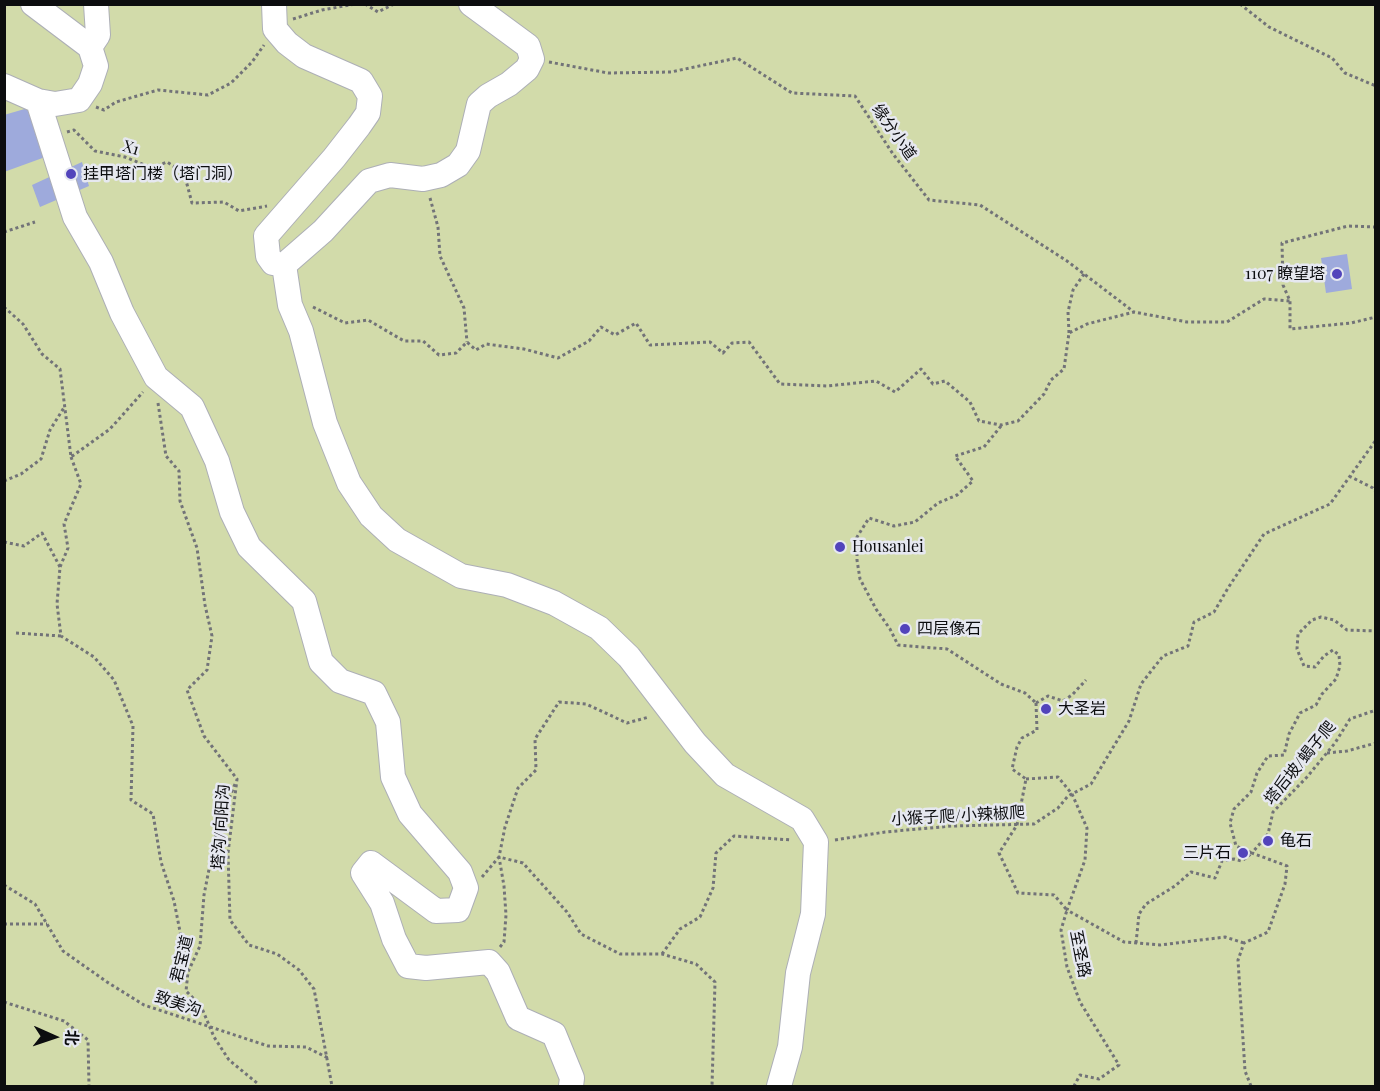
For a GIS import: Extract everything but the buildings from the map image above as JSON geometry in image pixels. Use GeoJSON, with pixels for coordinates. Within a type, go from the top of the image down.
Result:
{"type":"FeatureCollection","features":[{"type":"Feature","properties":{"kind":"lane"},"geometry":{"type":"LineString","coordinates":[[4,86],[38,102],[56,104],[79,100],[90,84],[96,66],[90,47],[33,4]]}},
{"type":"Feature","properties":{"kind":"lane"},"geometry":{"type":"LineString","coordinates":[[90,47],[98,35],[96,4]]}},
{"type":"Feature","properties":{"kind":"lane"},"geometry":{"type":"LineString","coordinates":[[274,4],[275,29],[287,43],[304,56],[361,81],[370,96],[368,113],[359,126],[266,236],[268,256],[273,263],[284,265]]}},
{"type":"Feature","properties":{"kind":"lane"},"geometry":{"type":"LineString","coordinates":[[284,265],[323,231],[369,181],[390,175],[423,179],[441,175],[458,165],[468,151],[479,104],[527,69],[532,59],[528,46],[471,4]]}},
{"type":"Feature","properties":{"kind":"lane"},"geometry":{"type":"LineString","coordinates":[[38,102],[75,217],[101,262],[122,313],[156,377],[192,407],[217,461],[232,512],[249,547],[304,601],[321,662],[340,681],[374,693],[388,722],[393,777],[410,814],[460,872],[466,888],[458,910],[436,911],[371,863],[363,873],[382,903],[394,939],[408,966],[426,968],[489,962],[498,972],[518,1018],[554,1034],[572,1078],[571,1086]]}},
{"type":"Feature","properties":{"kind":"lane"},"geometry":{"type":"LineString","coordinates":[[284,265],[290,305],[301,331],[325,423],[349,483],[371,516],[397,540],[461,576],[507,585],[554,603],[600,628],[629,657],[695,742],[725,775],[802,819],[816,842],[813,914],[798,973],[790,1047],[779,1086]]}},
{"type":"Feature","properties":{"kind":"path"},"geometry":{"type":"LineString","coordinates":[[79,100],[104,110],[117,102],[158,90],[208,95],[231,83],[252,62],[275,29],[288,21],[322,10],[355,4]]}},
{"type":"Feature","properties":{"kind":"path"},"geometry":{"type":"LineString","coordinates":[[365,4],[378,12],[394,4]]}},
{"type":"Feature","properties":{"kind":"path"},"geometry":{"type":"LineString","coordinates":[[1240,4],[1269,27],[1332,58],[1346,73],[1375,83]]}},
{"type":"Feature","properties":{"kind":"path","name":"缘分小道"},"geometry":{"type":"LineString","coordinates":[[532,59],[608,73],[671,72],[737,58],[792,93],[855,96],[893,154],[929,200],[980,205],[1084,274],[1134,312]]}},
{"type":"Feature","properties":{"kind":"path","name":"X1"},"geometry":{"type":"LineString","coordinates":[[48,137],[74,130],[95,151],[125,157],[152,168],[167,162],[184,173],[192,203],[224,202],[239,211],[257,206],[293,204]]}},
{"type":"Feature","properties":{"kind":"path"},"geometry":{"type":"LineString","coordinates":[[423,179],[438,227],[440,256],[465,308],[467,342],[476,350],[486,344],[524,349],[558,358],[589,341],[601,327],[615,335],[636,323],[650,345],[710,342],[723,353],[732,342],[749,342],[780,384],[827,386],[876,381],[895,392],[921,369],[933,384],[945,381],[970,402],[979,421],[1001,425],[1018,421],[1044,394],[1051,380],[1064,369],[1069,333],[1068,312],[1073,290],[1084,274]]}},
{"type":"Feature","properties":{"kind":"path"},"geometry":{"type":"LineString","coordinates":[[4,232],[35,222]]}},
{"type":"Feature","properties":{"kind":"path"},"geometry":{"type":"LineString","coordinates":[[1376,227],[1348,226],[1282,243],[1282,285],[1290,301],[1290,329],[1352,323],[1376,317]]}},
{"type":"Feature","properties":{"kind":"path"},"geometry":{"type":"LineString","coordinates":[[1069,333],[1088,324],[1134,312],[1187,322],[1227,322],[1264,299],[1290,301]]}},
{"type":"Feature","properties":{"kind":"path"},"geometry":{"type":"LineString","coordinates":[[310,306],[345,323],[368,320],[404,341],[423,341],[440,355],[456,353],[467,342]]}},
{"type":"Feature","properties":{"kind":"path"},"geometry":{"type":"LineString","coordinates":[[4,307],[23,324],[42,354],[60,369],[71,457],[81,484],[64,524],[68,548],[60,567],[57,604],[61,636]]}},
{"type":"Feature","properties":{"kind":"path"},"geometry":{"type":"LineString","coordinates":[[71,457],[111,429],[156,377]]}},
{"type":"Feature","properties":{"kind":"path","name":"塔沟/向阳沟"},"geometry":{"type":"LineString","coordinates":[[156,377],[166,456],[179,471],[180,501],[197,548],[212,636],[207,670],[187,690],[204,736],[237,779],[228,853],[230,920],[249,945],[277,954],[299,970],[315,989],[332,1086]]}},
{"type":"Feature","properties":{"kind":"path"},"geometry":{"type":"LineString","coordinates":[[4,481],[21,474],[41,459],[50,430],[65,406]]}},
{"type":"Feature","properties":{"kind":"path"},"geometry":{"type":"LineString","coordinates":[[1001,425],[984,447],[955,456],[973,482],[957,495],[938,503],[915,522],[894,526],[869,518],[856,537],[860,579],[898,645],[947,649],[1001,684],[1025,693],[1036,703],[1037,730],[1022,738],[1017,747],[1012,769],[1026,779],[1058,777],[1072,794],[1088,828],[1085,860],[1067,910],[1124,942],[1160,945],[1225,937],[1244,943],[1268,932],[1285,884],[1287,866],[1236,846],[1230,823],[1234,809],[1251,792],[1257,773],[1268,756],[1284,755],[1289,734],[1300,714],[1316,705],[1322,694],[1336,679],[1340,666],[1339,655],[1333,650],[1324,656],[1315,667],[1304,666],[1297,649],[1298,634],[1312,620],[1321,617],[1334,620],[1347,630],[1376,631]]}},
{"type":"Feature","properties":{"kind":"path","name":"小猴子爬/小辣椒爬"},"geometry":{"type":"LineString","coordinates":[[662,954],[680,929],[700,917],[713,888],[716,853],[734,836],[816,842],[885,832],[952,826],[1034,824],[1058,808],[1072,794],[1090,784],[1130,721],[1142,684],[1163,656],[1188,646],[1194,622],[1214,612],[1264,534],[1330,504],[1376,440]]}},
{"type":"Feature","properties":{"kind":"path"},"geometry":{"type":"LineString","coordinates":[[1349,476],[1373,488],[1376,492]]}},
{"type":"Feature","properties":{"kind":"path"},"geometry":{"type":"LineString","coordinates":[[4,542],[24,546],[42,533],[60,567]]}},
{"type":"Feature","properties":{"kind":"path"},"geometry":{"type":"LineString","coordinates":[[16,633],[61,636],[94,657],[114,680],[133,726],[131,800],[153,814],[161,862],[174,901],[188,972]]}},
{"type":"Feature","properties":{"kind":"path"},"geometry":{"type":"LineString","coordinates":[[1036,703],[1048,696],[1063,701],[1086,680]]}},
{"type":"Feature","properties":{"kind":"path"},"geometry":{"type":"LineString","coordinates":[[489,962],[504,942],[505,896],[499,857],[505,827],[518,788],[536,770],[536,739],[559,702],[586,704],[627,723],[671,710]]}},
{"type":"Feature","properties":{"kind":"path","name":"塔后坡/蝎子爬"},"geometry":{"type":"LineString","coordinates":[[1252,853],[1268,834],[1273,812],[1327,753],[1350,719],[1376,710]]}},
{"type":"Feature","properties":{"kind":"path"},"geometry":{"type":"LineString","coordinates":[[1327,753],[1347,751],[1376,743]]}},
{"type":"Feature","properties":{"kind":"path","name":"君宝道"},"geometry":{"type":"LineString","coordinates":[[237,779],[217,828],[204,895],[200,946],[188,972],[186,991],[201,1006],[208,1026],[229,1060],[258,1083],[256,1086]]}},
{"type":"Feature","properties":{"kind":"path","name":"至圣路"},"geometry":{"type":"LineString","coordinates":[[1026,779],[1017,825],[999,853],[1018,893],[1054,895],[1067,910],[1061,930],[1067,967],[1080,1002],[1119,1065],[1099,1079],[1080,1075],[1074,1086]]}},
{"type":"Feature","properties":{"kind":"path"},"geometry":{"type":"LineString","coordinates":[[1136,943],[1139,914],[1146,904],[1175,886],[1191,872],[1215,878],[1222,861],[1234,859],[1242,861],[1252,853]]}},
{"type":"Feature","properties":{"kind":"path"},"geometry":{"type":"LineString","coordinates":[[466,888],[489,870],[499,857]]}},
{"type":"Feature","properties":{"kind":"path"},"geometry":{"type":"LineString","coordinates":[[499,857],[523,863],[567,912],[581,934],[620,954],[662,954],[696,964],[715,982],[712,1086]]}},
{"type":"Feature","properties":{"kind":"path","name":"致美沟"},"geometry":{"type":"LineString","coordinates":[[4,885],[34,904],[63,951],[144,1005],[268,1046],[306,1047],[328,1058]]}},
{"type":"Feature","properties":{"kind":"path"},"geometry":{"type":"LineString","coordinates":[[4,924],[46,924]]}},
{"type":"Feature","properties":{"kind":"path"},"geometry":{"type":"LineString","coordinates":[[1244,943],[1238,960],[1245,1071],[1251,1086]]}},
{"type":"Feature","properties":{"kind":"path"},"geometry":{"type":"LineString","coordinates":[[4,1002],[64,1021],[88,1040],[89,1086]]}},
{"type":"Feature","properties":{"kind":"green space"},"geometry":{"type":"Polygon","coordinates":[[[5,5],[1375,5],[1375,1086],[5,1086],[5,5]]]}},
{"type":"Feature","properties":{"kind":"place","name":"挂甲塔门楼（塔门洞）"},"geometry":{"type":"Point","coordinates":[71,174]}},
{"type":"Feature","properties":{"kind":"place","name":"1107 瞭望塔"},"geometry":{"type":"Point","coordinates":[1337,274]}},
{"type":"Feature","properties":{"kind":"place","name":"Housanlei"},"geometry":{"type":"Point","coordinates":[840,547]}},
{"type":"Feature","properties":{"kind":"place","name":"四层像石"},"geometry":{"type":"Point","coordinates":[905,629]}},
{"type":"Feature","properties":{"kind":"place","name":"大圣岩"},"geometry":{"type":"Point","coordinates":[1046,709]}},
{"type":"Feature","properties":{"kind":"place","name":"龟石"},"geometry":{"type":"Point","coordinates":[1268,841]}},
{"type":"Feature","properties":{"kind":"place","name":"三片石"},"geometry":{"type":"Point","coordinates":[1243,853]}}]}
